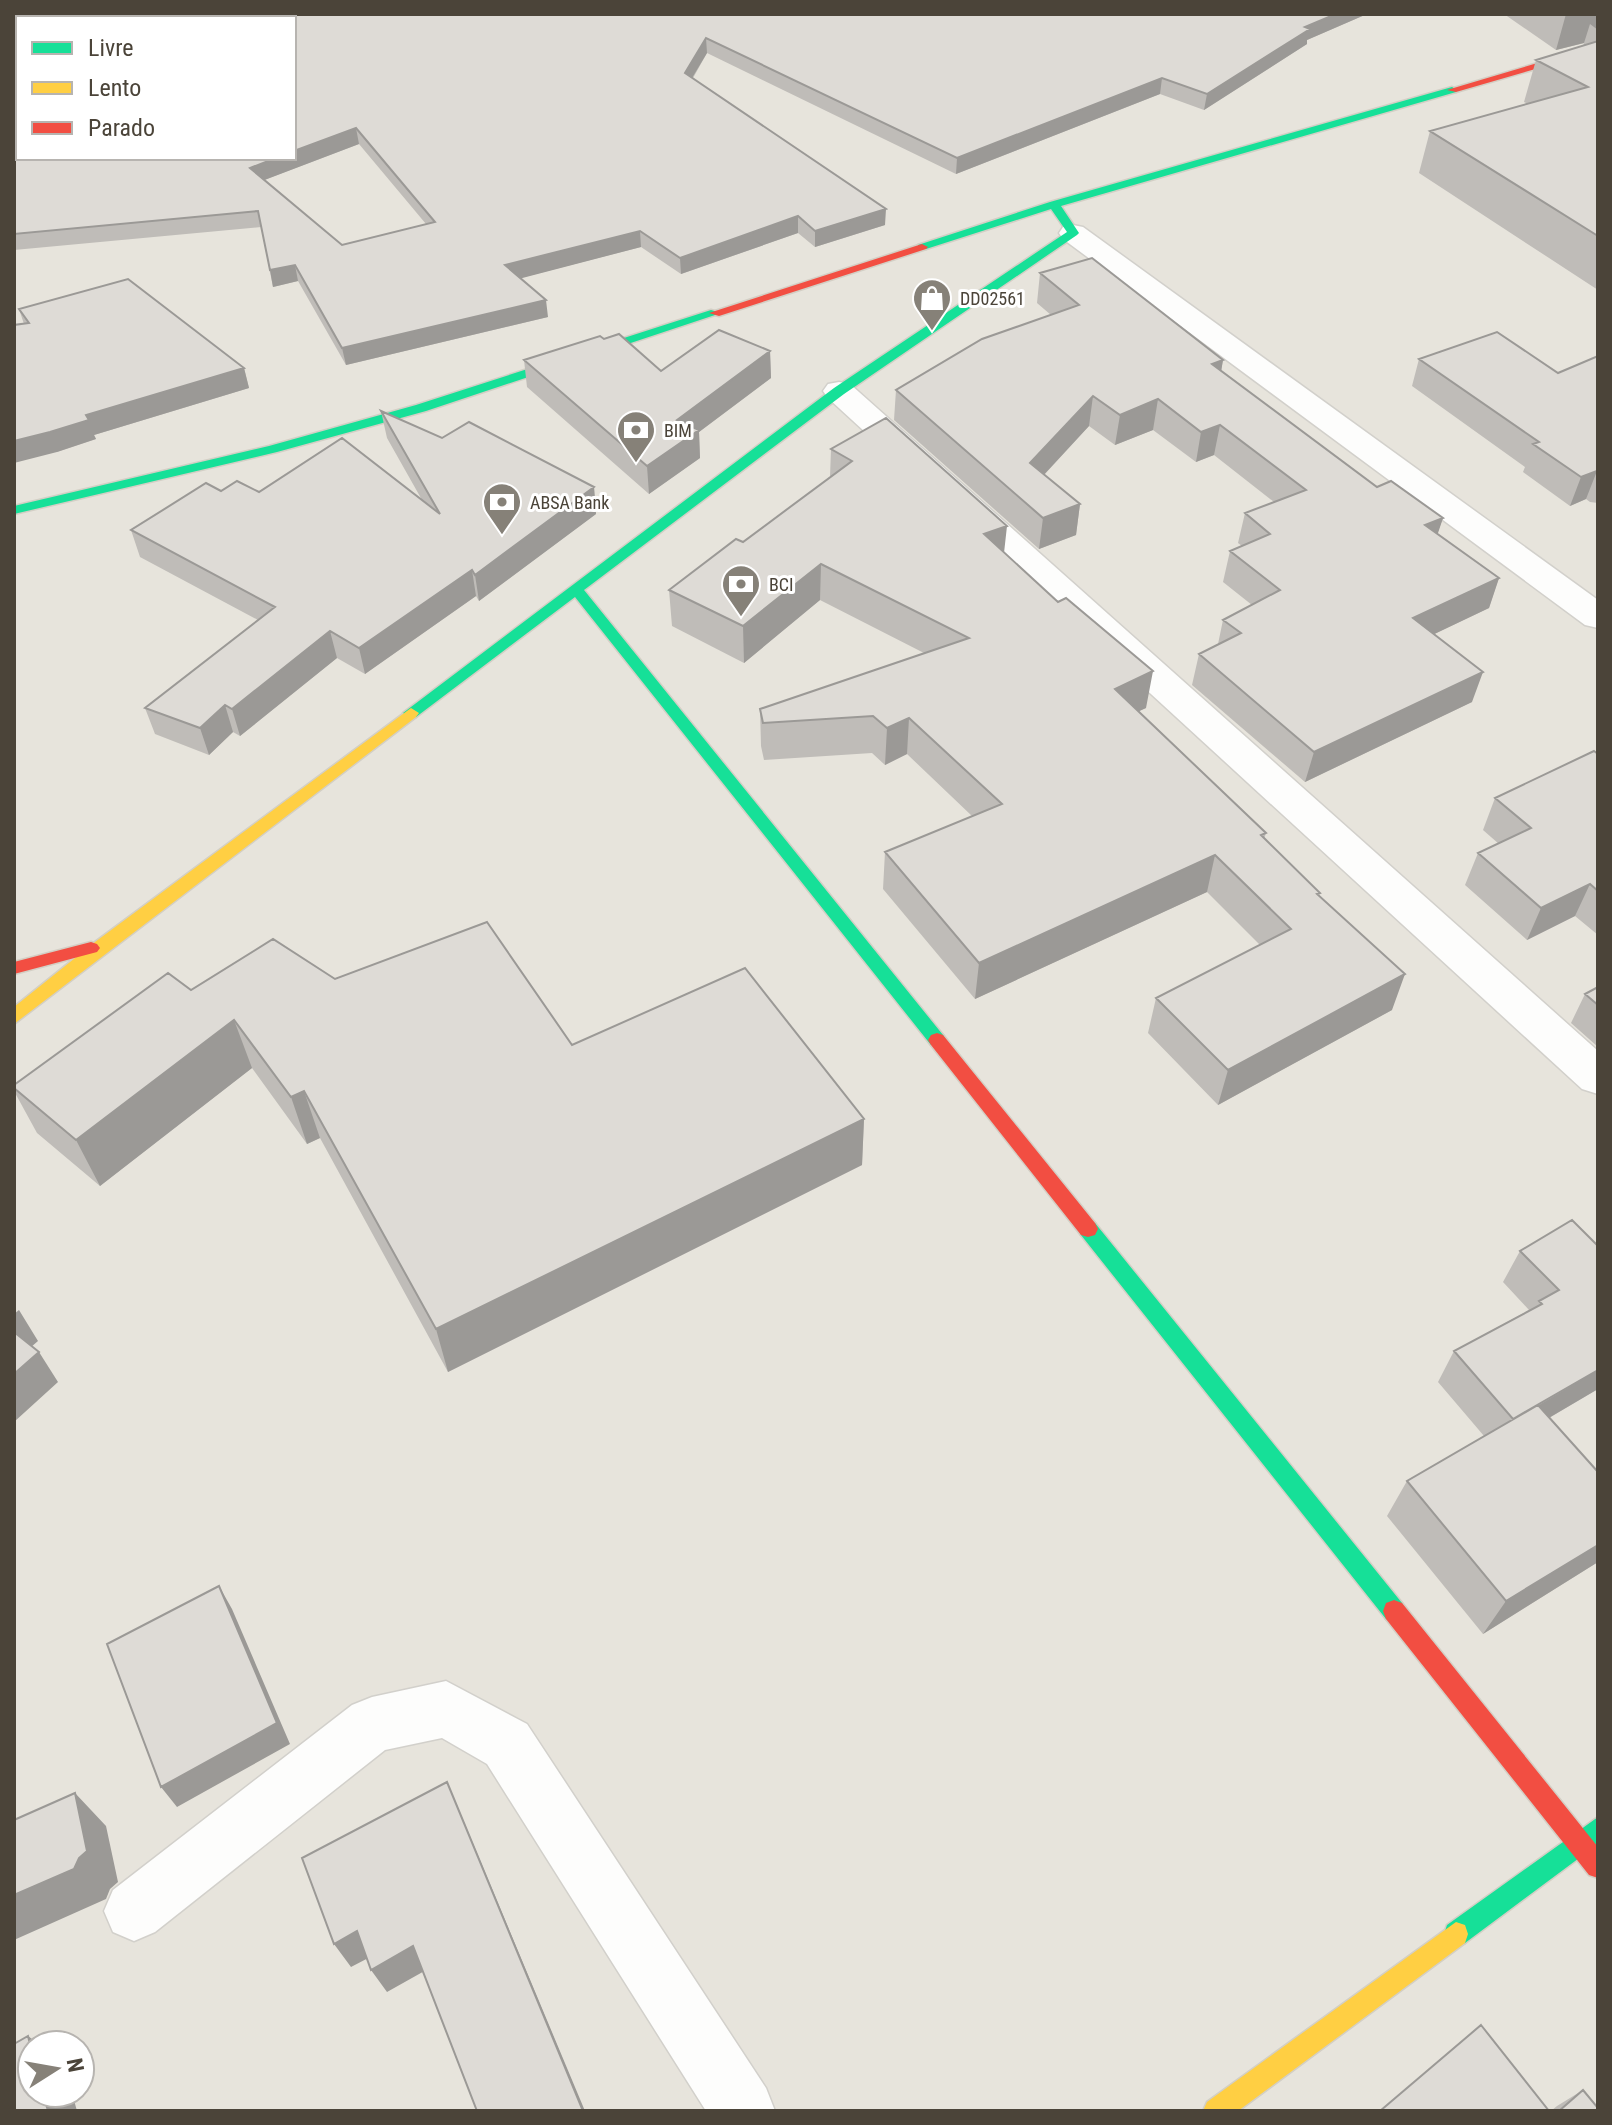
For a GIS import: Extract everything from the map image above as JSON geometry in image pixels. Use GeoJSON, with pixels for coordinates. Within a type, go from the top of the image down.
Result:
{"type":"FeatureCollection","features":[{"type":"Feature","properties":{"kind":"main road"},"geometry":{"type":"LineString","coordinates":[[14,510],[272,449],[421,408],[1054,204],[1593,54]]}},
{"type":"Feature","properties":{"kind":"main road"},"geometry":{"type":"LineString","coordinates":[[14,1017],[101,946],[839,391],[1073,233],[1054,204]]}},
{"type":"Feature","properties":{"kind":"main road"},"geometry":{"type":"LineString","coordinates":[[575,588],[1598,1866]]}},
{"type":"Feature","properties":{"kind":"main road"},"geometry":{"type":"LineString","coordinates":[[14,968],[101,946]]}},
{"type":"Feature","properties":{"kind":"main road"},"geometry":{"type":"LineString","coordinates":[[1216,2111],[1598,1829]]}},
{"type":"Feature","properties":{"kind":"street"},"geometry":{"type":"LineString","coordinates":[[1073,233],[1598,617]]}},
{"type":"Feature","properties":{"kind":"street"},"geometry":{"type":"LineString","coordinates":[[839,391],[1598,1077]]}},
{"type":"Feature","properties":{"kind":"street"},"geometry":{"type":"LineString","coordinates":[[134,1911],[372,1725],[446,1709],[507,1744],[743,2111]]}},
{"type":"Feature","properties":{"kind":"shaded area"},"geometry":{"type":"Polygon","coordinates":[[[14,14],[1598,14],[1598,2111],[14,2111],[14,14]]]}},
{"type":"Feature","properties":{"kind":"building"},"geometry":{"type":"Polygon","coordinates":[[[14,14],[1336,14],[1305,27],[1310,29],[1207,94],[1162,78],[957,158],[706,38],[685,73],[886,209],[815,231],[798,216],[680,258],[640,231],[505,265],[546,300],[342,348],[295,265],[270,270],[258,211],[14,234],[14,14]]]}},
{"type":"Feature","properties":{"kind":"building"},"geometry":{"type":"Polygon","coordinates":[[[1598,41],[1598,236],[1430,131],[1588,87],[1536,60],[1598,41]]]}},
{"type":"Feature","properties":{"kind":"building"},"geometry":{"type":"Polygon","coordinates":[[[1092,258],[1223,360],[1212,364],[1377,487],[1391,481],[1443,518],[1425,525],[1499,578],[1413,618],[1483,672],[1314,752],[1199,654],[1241,633],[1223,620],[1280,590],[1230,551],[1270,534],[1245,513],[1306,490],[1220,425],[1201,432],[1158,399],[1120,415],[1093,396],[1030,463],[1080,504],[1043,518],[896,390],[982,339],[1079,305],[1040,273],[1092,258]]]}},
{"type":"Feature","properties":{"kind":"building"},"geometry":{"type":"Polygon","coordinates":[[[128,279],[244,368],[86,415],[89,420],[14,441],[14,325],[29,323],[19,309],[128,279]]]}},
{"type":"Feature","properties":{"kind":"building"},"geometry":{"type":"Polygon","coordinates":[[[719,330],[770,351],[677,420],[699,430],[647,466],[524,360],[600,336],[604,339],[619,334],[661,371],[719,330]]]}},
{"type":"Feature","properties":{"kind":"building"},"geometry":{"type":"Polygon","coordinates":[[[1497,332],[1558,373],[1598,356],[1598,472],[1581,477],[1533,444],[1539,442],[1419,359],[1497,332]]]}},
{"type":"Feature","properties":{"kind":"building"},"geometry":{"type":"Polygon","coordinates":[[[381,411],[442,438],[469,422],[594,487],[475,575],[472,570],[359,648],[330,631],[232,709],[225,705],[200,728],[145,708],[275,607],[131,530],[206,483],[221,491],[237,481],[259,492],[342,438],[440,514],[381,411]]]}},
{"type":"Feature","properties":{"kind":"building"},"geometry":{"type":"Polygon","coordinates":[[[886,418],[1007,526],[984,534],[1058,602],[1066,598],[1153,671],[1115,689],[1266,833],[1261,835],[1320,893],[1317,894],[1405,974],[1228,1070],[1156,998],[1291,929],[1215,855],[979,963],[885,852],[1002,804],[909,718],[887,728],[873,716],[763,723],[760,709],[969,638],[821,564],[743,626],[669,590],[736,539],[743,542],[852,461],[831,449],[886,418]]]}},
{"type":"Feature","properties":{"kind":"building"},"geometry":{"type":"Polygon","coordinates":[[[1594,751],[1598,754],[1598,891],[1590,884],[1541,908],[1478,853],[1531,828],[1495,798],[1594,751]]]}},
{"type":"Feature","properties":{"kind":"building"},"geometry":{"type":"Polygon","coordinates":[[[487,922],[572,1045],[745,968],[864,1119],[436,1329],[304,1091],[291,1097],[234,1020],[76,1140],[14,1088],[14,1085],[168,973],[191,990],[273,939],[335,979],[487,922]]]}},
{"type":"Feature","properties":{"kind":"building"},"geometry":{"type":"Polygon","coordinates":[[[1598,987],[1598,1005],[1585,994],[1598,987]]]}},
{"type":"Feature","properties":{"kind":"building"},"geometry":{"type":"Polygon","coordinates":[[[1572,1220],[1598,1246],[1598,1370],[1513,1419],[1454,1351],[1542,1304],[1539,1301],[1559,1290],[1520,1251],[1572,1220]]]}},
{"type":"Feature","properties":{"kind":"building"},"geometry":{"type":"Polygon","coordinates":[[[14,1332],[39,1352],[14,1374],[14,1332]]]}},
{"type":"Feature","properties":{"kind":"building"},"geometry":{"type":"Polygon","coordinates":[[[1538,1405],[1598,1472],[1598,1545],[1506,1601],[1407,1481],[1538,1405]]]}},
{"type":"Feature","properties":{"kind":"building"},"geometry":{"type":"Polygon","coordinates":[[[219,1586],[277,1723],[161,1787],[107,1644],[219,1586]]]}},
{"type":"Feature","properties":{"kind":"building"},"geometry":{"type":"Polygon","coordinates":[[[447,1782],[583,2111],[477,2111],[413,1946],[371,1970],[357,1931],[334,1944],[302,1858],[447,1782]]]}},
{"type":"Feature","properties":{"kind":"building"},"geometry":{"type":"Polygon","coordinates":[[[75,1793],[87,1851],[74,1869],[14,1895],[14,1820],[75,1793]]]}},
{"type":"Feature","properties":{"kind":"building"},"geometry":{"type":"Polygon","coordinates":[[[1481,2025],[1549,2111],[1380,2111],[1481,2025]]]}},
{"type":"Feature","properties":{"kind":"building"},"geometry":{"type":"Polygon","coordinates":[[[14,2044],[16,2109],[48,2111],[14,2111],[14,2044]]]}},
{"type":"Feature","properties":{"kind":"building"},"geometry":{"type":"Polygon","coordinates":[[[1583,2090],[1598,2111],[1559,2111],[1583,2090]]]}},
{"type":"Feature","properties":{"kind":"traffic: fast"},"geometry":{"type":"LineString","coordinates":[[922,247],[1054,204],[1452,90]]}},
{"type":"Feature","properties":{"kind":"traffic: fast"},"geometry":{"type":"LineString","coordinates":[[411,713],[839,391],[1073,233],[1054,204]]}},
{"type":"Feature","properties":{"kind":"traffic: fast"},"geometry":{"type":"LineString","coordinates":[[14,510],[272,449],[421,408],[715,313]]}},
{"type":"Feature","properties":{"kind":"traffic: fast"},"geometry":{"type":"LineString","coordinates":[[575,588],[937,1040]]}},
{"type":"Feature","properties":{"kind":"traffic: fast"},"geometry":{"type":"LineString","coordinates":[[1088,1229],[1394,1611]]}},
{"type":"Feature","properties":{"kind":"traffic: fast"},"geometry":{"type":"LineString","coordinates":[[1456,1934],[1598,1829]]}},
{"type":"Feature","properties":{"kind":"traffic: slow"},"geometry":{"type":"LineString","coordinates":[[14,1017],[101,946],[411,713]]}},
{"type":"Feature","properties":{"kind":"traffic: slow"},"geometry":{"type":"LineString","coordinates":[[1216,2111],[1456,1934]]}},
{"type":"Feature","properties":{"kind":"traffic: jam"},"geometry":{"type":"LineString","coordinates":[[1452,90],[1598,48]]}},
{"type":"Feature","properties":{"kind":"traffic: jam"},"geometry":{"type":"LineString","coordinates":[[715,313],[922,247]]}},
{"type":"Feature","properties":{"kind":"traffic: jam"},"geometry":{"type":"LineString","coordinates":[[14,968],[91,948]]}},
{"type":"Feature","properties":{"kind":"traffic: jam"},"geometry":{"type":"LineString","coordinates":[[937,1040],[1088,1229]]}},
{"type":"Feature","properties":{"kind":"traffic: jam"},"geometry":{"type":"LineString","coordinates":[[1394,1611],[1598,1866]]}},
{"type":"Feature","properties":{"kind":"place","name":"DD02561"},"geometry":{"type":"Point","coordinates":[932,332]}},
{"type":"Feature","properties":{"kind":"place","name":"BIM"},"geometry":{"type":"Point","coordinates":[636,464]}},
{"type":"Feature","properties":{"kind":"place","name":"ABSA Bank"},"geometry":{"type":"Point","coordinates":[502,536]}},
{"type":"Feature","properties":{"kind":"place","name":"BCI"},"geometry":{"type":"Point","coordinates":[741,618]}}]}
